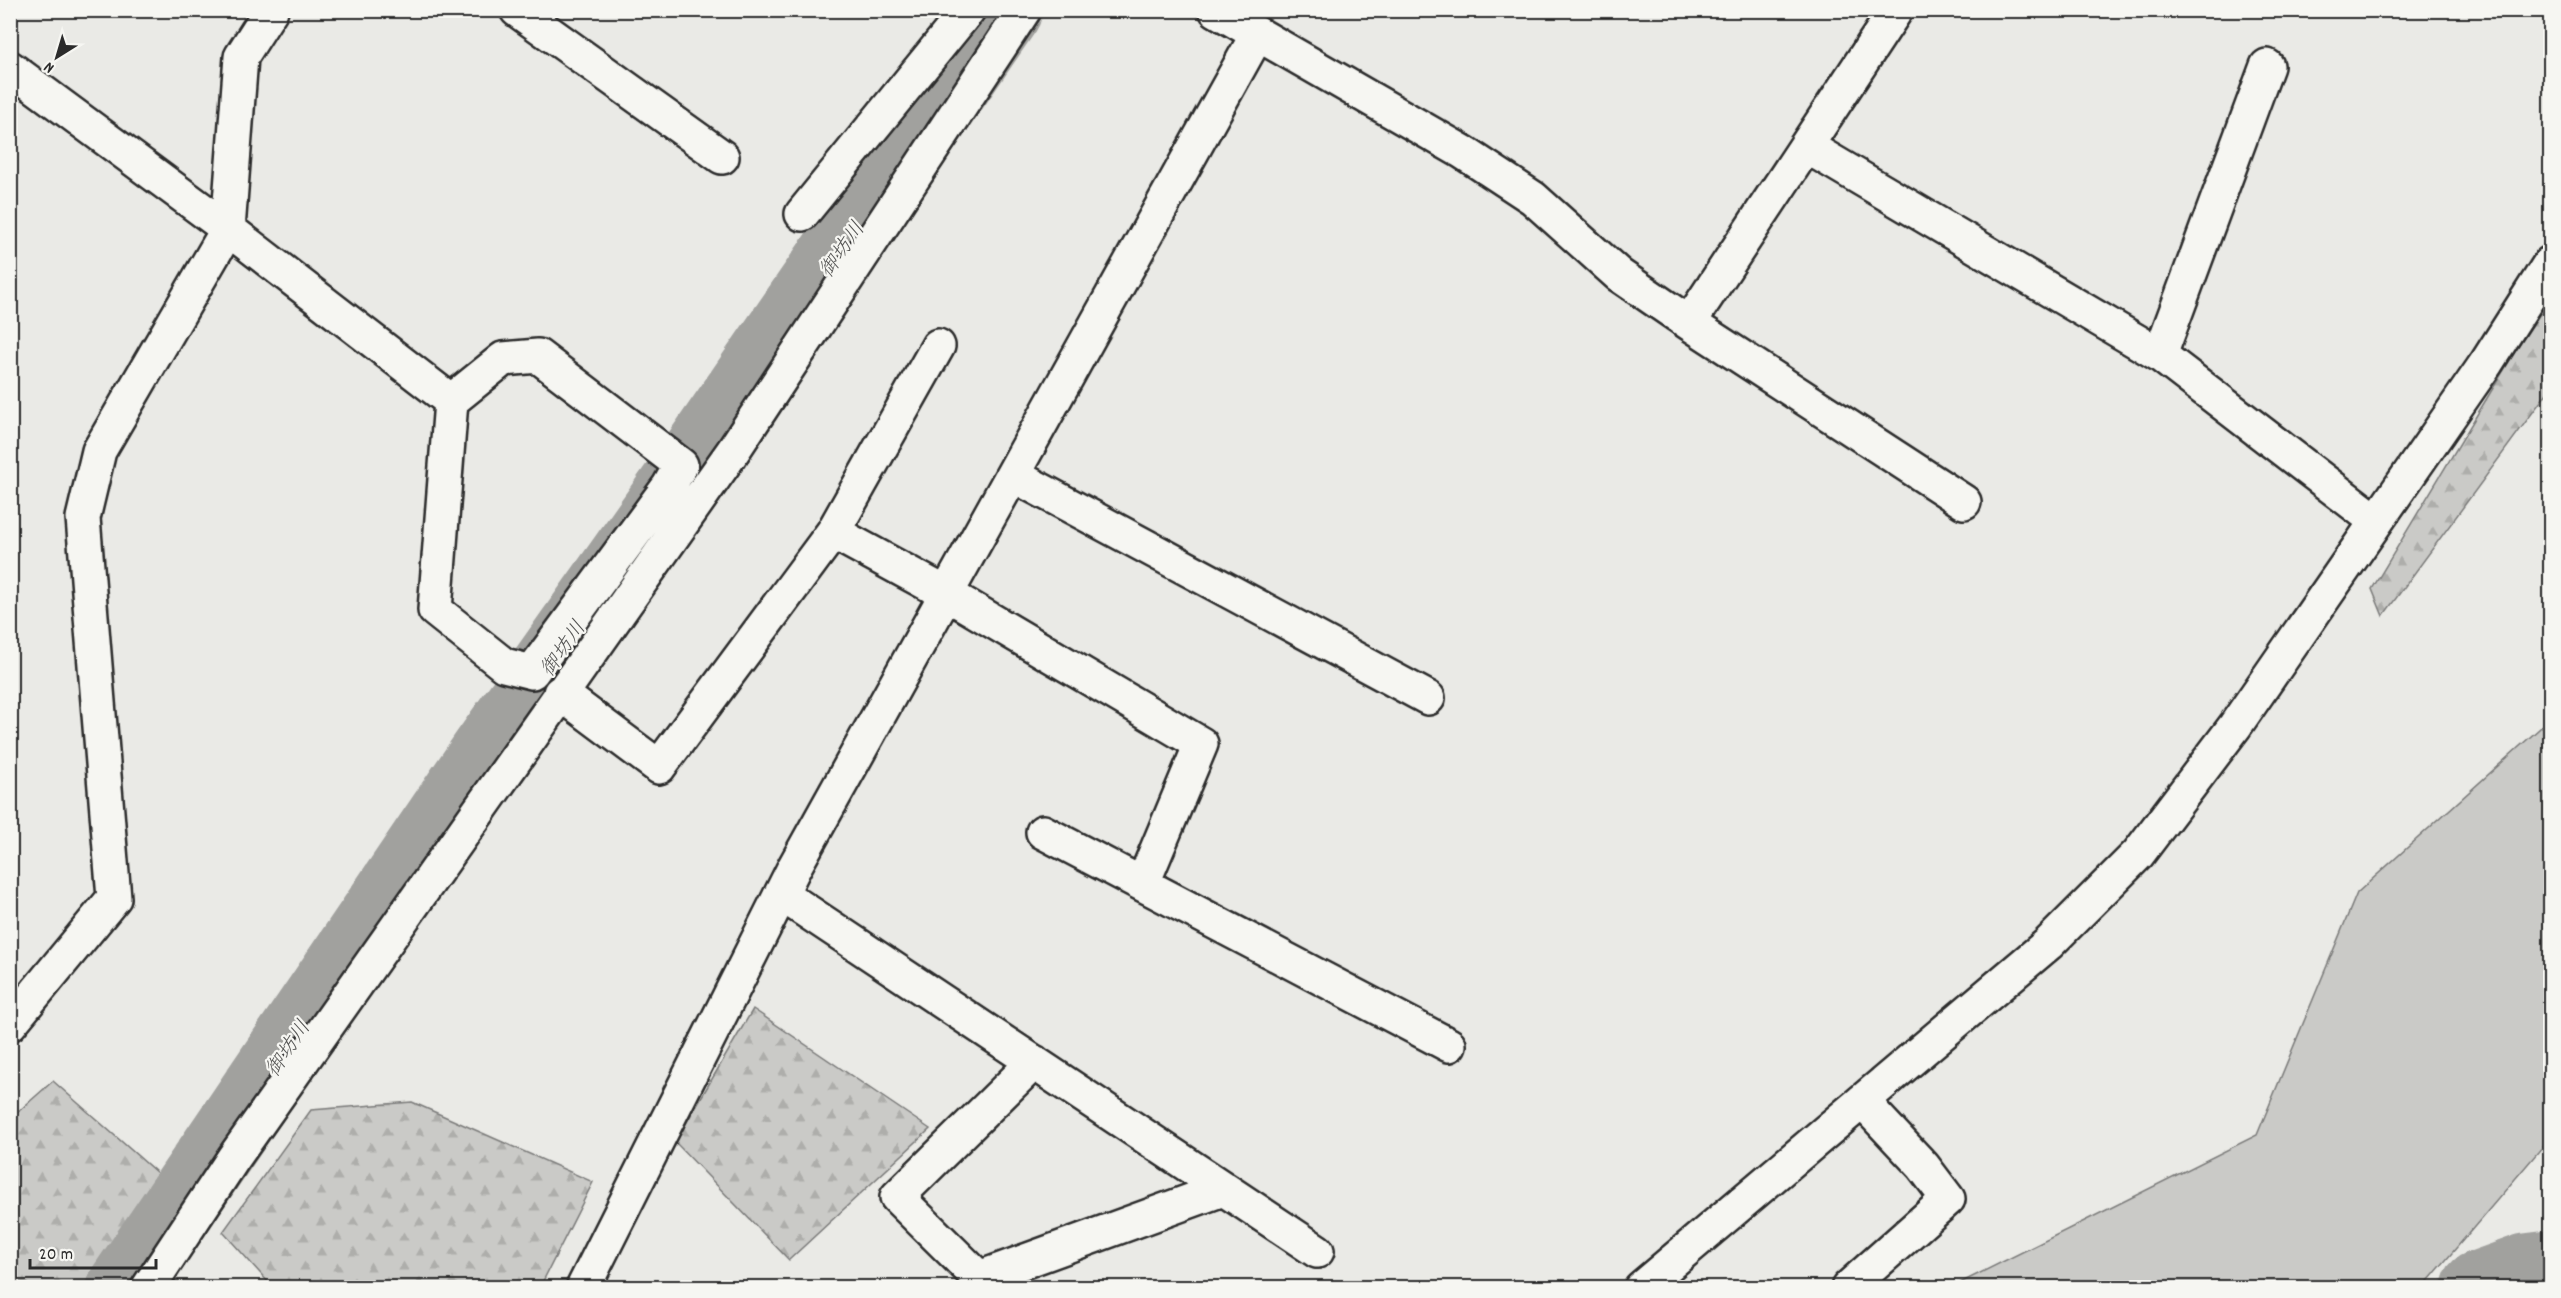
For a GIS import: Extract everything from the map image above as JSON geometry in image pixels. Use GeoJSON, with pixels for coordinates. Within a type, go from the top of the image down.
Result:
{"type":"FeatureCollection","features":[{"type":"Feature","properties":{"kind":"street"},"geometry":{"type":"LineString","coordinates":[[10,1024],[114,898],[83,518],[99,451],[228,229],[241,57],[271,10]]}},
{"type":"Feature","properties":{"kind":"street"},"geometry":{"type":"LineString","coordinates":[[517,10],[722,157]]}},
{"type":"Feature","properties":{"kind":"street"},"geometry":{"type":"LineString","coordinates":[[802,214],[968,10]]}},
{"type":"Feature","properties":{"kind":"street"},"geometry":{"type":"LineString","coordinates":[[148,1287],[232,1159],[733,451],[1024,10]]}},
{"type":"Feature","properties":{"kind":"street"},"geometry":{"type":"LineString","coordinates":[[1216,10],[1463,152],[1533,198],[1619,275],[1964,502]]}},
{"type":"Feature","properties":{"kind":"street"},"geometry":{"type":"LineString","coordinates":[[1689,323],[1896,10]]}},
{"type":"Feature","properties":{"kind":"street"},"geometry":{"type":"LineString","coordinates":[[583,1287],[782,894],[1257,35]]}},
{"type":"Feature","properties":{"kind":"street"},"geometry":{"type":"LineString","coordinates":[[2160,355],[2267,66]]}},
{"type":"Feature","properties":{"kind":"street"},"geometry":{"type":"LineString","coordinates":[[10,68],[228,229],[452,401]]}},
{"type":"Feature","properties":{"kind":"street"},"geometry":{"type":"LineString","coordinates":[[1806,146],[2160,355],[2376,521]]}},
{"type":"Feature","properties":{"kind":"street"},"geometry":{"type":"LineString","coordinates":[[1641,1287],[2048,944],[2138,854],[2235,726],[2487,362],[2550,263]]}},
{"type":"Feature","properties":{"kind":"street"},"geometry":{"type":"LineString","coordinates":[[560,693],[659,767],[833,532],[938,346]]}},
{"type":"Feature","properties":{"kind":"street"},"geometry":{"type":"LineString","coordinates":[[538,356],[681,465],[669,486],[532,672],[504,665],[435,610],[452,401],[503,359],[538,356]]}},
{"type":"Feature","properties":{"kind":"street"},"geometry":{"type":"LineString","coordinates":[[1013,475],[1428,698]]}},
{"type":"Feature","properties":{"kind":"street"},"geometry":{"type":"LineString","coordinates":[[833,532],[947,594],[1201,744],[1143,884]]}},
{"type":"Feature","properties":{"kind":"street"},"geometry":{"type":"LineString","coordinates":[[1043,832],[1449,1045]]}},
{"type":"Feature","properties":{"kind":"street"},"geometry":{"type":"LineString","coordinates":[[782,894],[1317,1251]]}},
{"type":"Feature","properties":{"kind":"street"},"geometry":{"type":"LineString","coordinates":[[1034,1062],[897,1197],[979,1278],[1224,1189]]}},
{"type":"Feature","properties":{"kind":"street"},"geometry":{"type":"LineString","coordinates":[[1848,1287],[1948,1199],[1923,1166],[1862,1101]]}},
{"type":"Feature","properties":{"kind":"green space"},"geometry":{"type":"Polygon","coordinates":[[[2550,299],[2550,389],[2383,616],[2372,589],[2516,350],[2550,299]]]}},
{"type":"Feature","properties":{"kind":"green space"},"geometry":{"type":"Polygon","coordinates":[[[2550,719],[2550,1138],[2423,1287],[1952,1287],[2257,1135],[2357,893],[2550,719]]]}},
{"type":"Feature","properties":{"kind":"green space"},"geometry":{"type":"Polygon","coordinates":[[[753,1009],[930,1129],[789,1260],[675,1142],[753,1009]]]}},
{"type":"Feature","properties":{"kind":"green space"},"geometry":{"type":"Polygon","coordinates":[[[53,1081],[165,1180],[100,1282],[89,1287],[11,1287],[11,1118],[53,1081]]]}},
{"type":"Feature","properties":{"kind":"green space"},"geometry":{"type":"Polygon","coordinates":[[[412,1102],[593,1182],[540,1287],[269,1287],[269,1283],[223,1232],[311,1110],[412,1102]]]}},
{"type":"Feature","properties":{"kind":"waterway","name":"御坊川"},"geometry":{"type":"LineString","coordinates":[[124,1288],[487,754],[703,449],[1005,10]]}},
{"type":"Feature","properties":{"kind":"waterway"},"geometry":{"type":"LineString","coordinates":[[2479,1288],[2526,1271],[2550,1268]]}}]}
